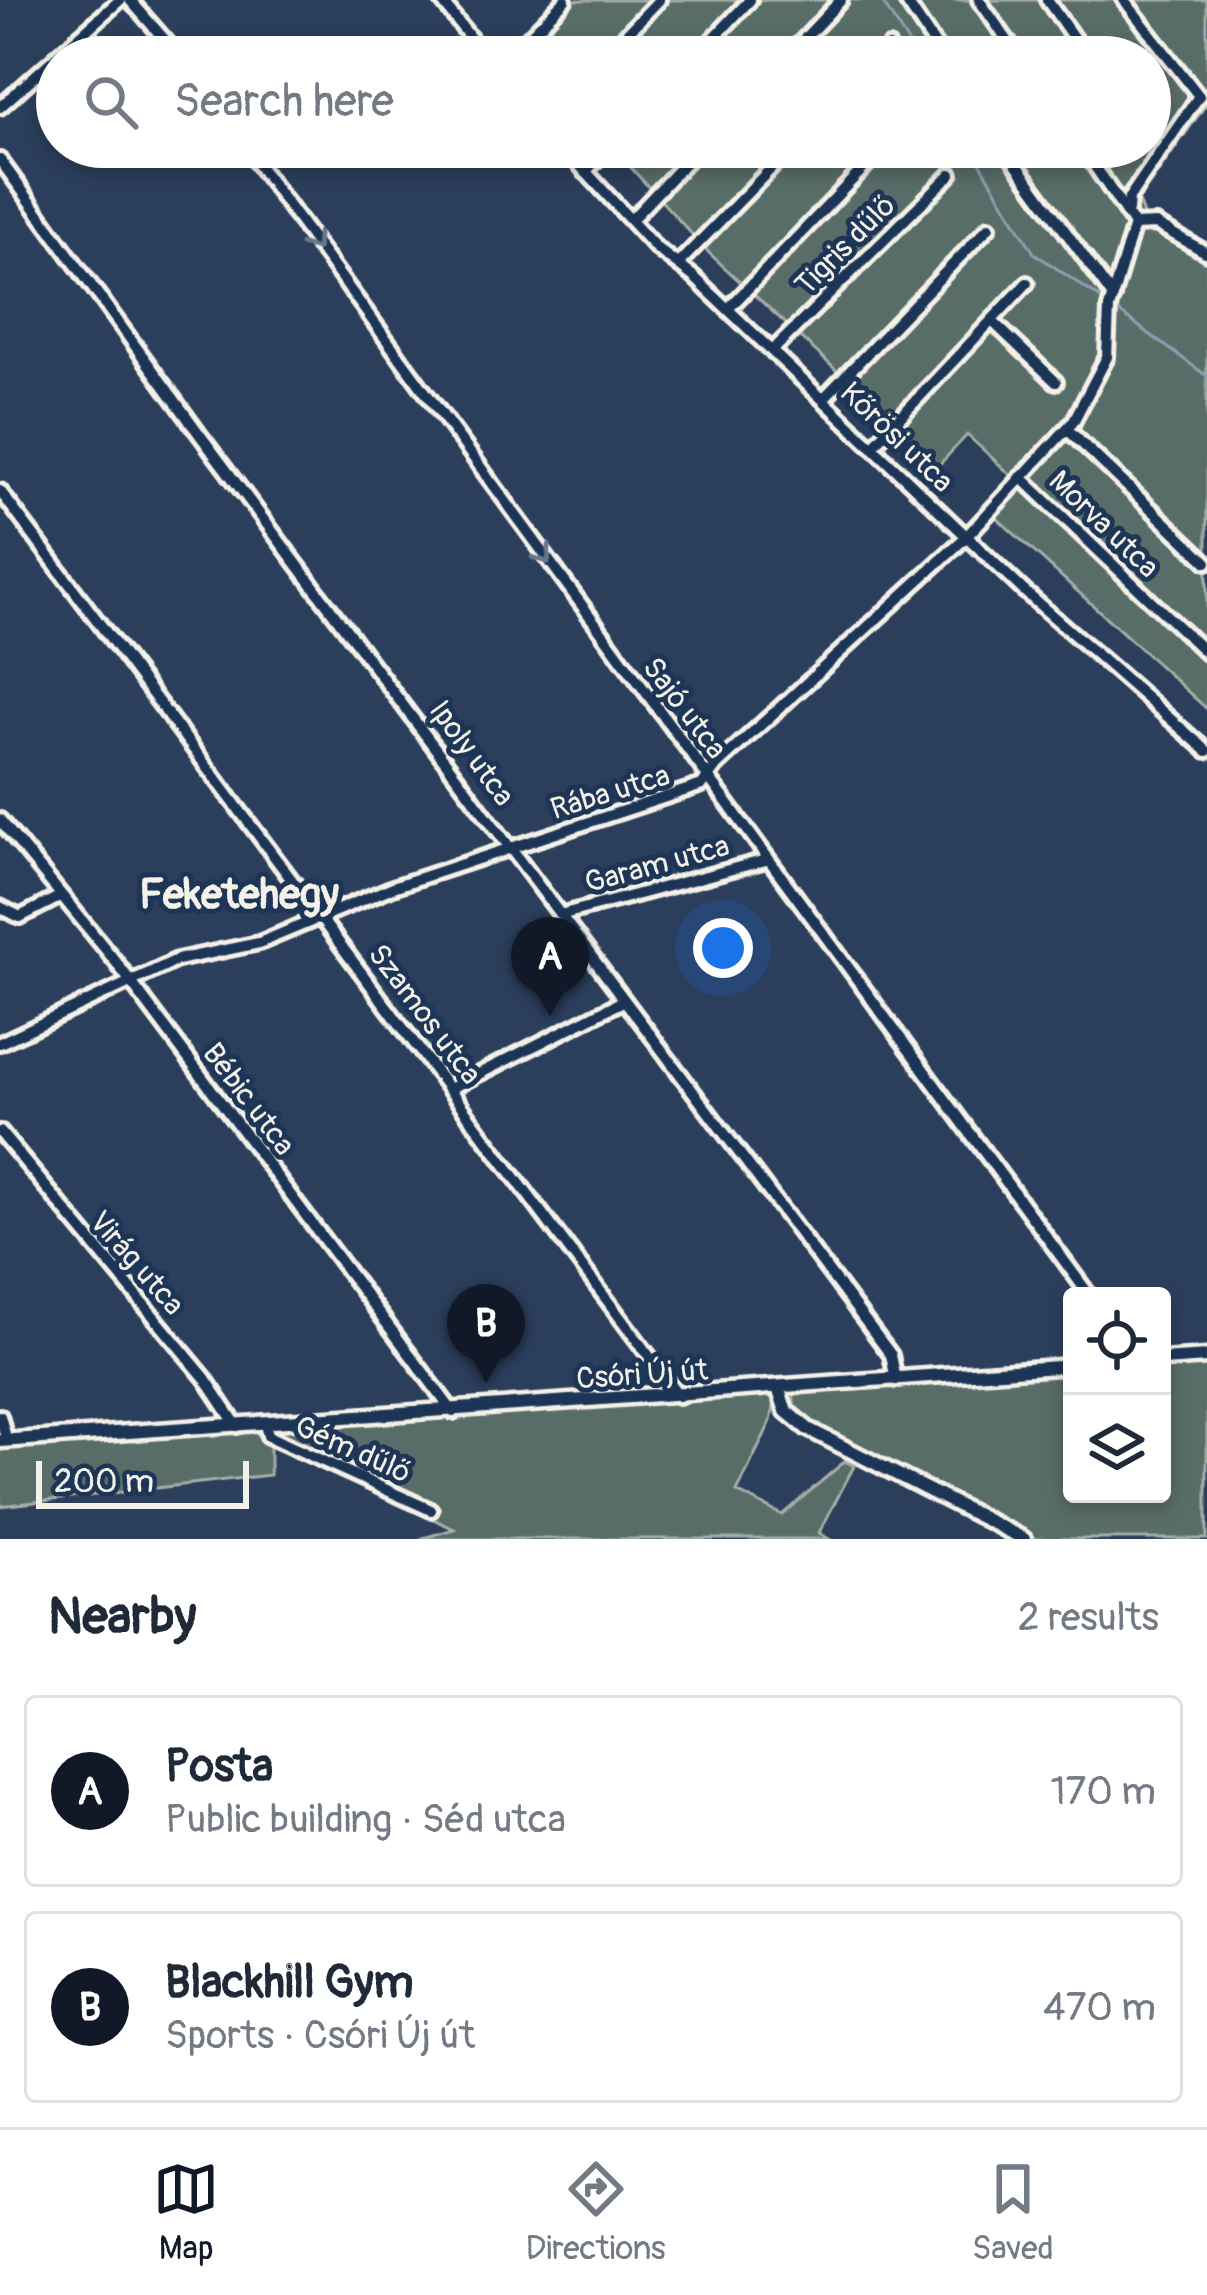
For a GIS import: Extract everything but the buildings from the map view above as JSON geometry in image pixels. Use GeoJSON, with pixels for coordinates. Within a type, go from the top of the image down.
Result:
{"type":"FeatureCollection","features":[{"type":"Feature","properties":{"kind":"main road"},"geometry":{"type":"LineString","coordinates":[[1171,1359],[1207,1357]]}},
{"type":"Feature","properties":{"kind":"main road","name":"Csóri Új út"},"geometry":{"type":"LineString","coordinates":[[4,1441],[1063,1367]]}},
{"type":"Feature","properties":{"kind":"main road"},"geometry":{"type":"LineString","coordinates":[[786,1387],[782,1405],[798,1421],[1024,1539]]}},
{"type":"Feature","properties":{"kind":"street"},"geometry":{"type":"LineString","coordinates":[[80,36],[120,0]]}},
{"type":"Feature","properties":{"kind":"street"},"geometry":{"type":"LineString","coordinates":[[130,0],[162,36]]}},
{"type":"Feature","properties":{"kind":"street"},"geometry":{"type":"LineString","coordinates":[[441,0],[469,36]]}},
{"type":"Feature","properties":{"kind":"street"},"geometry":{"type":"LineString","coordinates":[[530,36],[565,0]]}},
{"type":"Feature","properties":{"kind":"street"},"geometry":{"type":"LineString","coordinates":[[624,36],[659,0]]}},
{"type":"Feature","properties":{"kind":"street"},"geometry":{"type":"LineString","coordinates":[[716,36],[750,0]]}},
{"type":"Feature","properties":{"kind":"street"},"geometry":{"type":"LineString","coordinates":[[807,36],[841,0]]}},
{"type":"Feature","properties":{"kind":"street"},"geometry":{"type":"LineString","coordinates":[[905,0],[930,36]]}},
{"type":"Feature","properties":{"kind":"street"},"geometry":{"type":"LineString","coordinates":[[979,0],[1004,36]]}},
{"type":"Feature","properties":{"kind":"street"},"geometry":{"type":"LineString","coordinates":[[1047,0],[1072,36]]}},
{"type":"Feature","properties":{"kind":"street"},"geometry":{"type":"LineString","coordinates":[[1124,0],[1152,36]]}},
{"type":"Feature","properties":{"kind":"street"},"geometry":{"type":"LineString","coordinates":[[1171,61],[1199,97],[1171,140]]}},
{"type":"Feature","properties":{"kind":"street"},"geometry":{"type":"LineString","coordinates":[[0,107],[36,75]]}},
{"type":"Feature","properties":{"kind":"street","name":"Ipoly utca"},"geometry":{"type":"LineString","coordinates":[[0,160],[891,1355],[896,1380]]}},
{"type":"Feature","properties":{"kind":"street","name":"Sajó utca"},"geometry":{"type":"LineString","coordinates":[[260,168],[1083,1287]]}},
{"type":"Feature","properties":{"kind":"street","name":"Kőrösi utca"},"geometry":{"type":"LineString","coordinates":[[581,168],[966,537],[1207,751]]}},
{"type":"Feature","properties":{"kind":"street"},"geometry":{"type":"LineString","coordinates":[[585,172],[589,168]]}},
{"type":"Feature","properties":{"kind":"street"},"geometry":{"type":"LineString","coordinates":[[631,220],[680,168]]}},
{"type":"Feature","properties":{"kind":"street"},"geometry":{"type":"LineString","coordinates":[[678,264],[772,168]]}},
{"type":"Feature","properties":{"kind":"street"},"geometry":{"type":"LineString","coordinates":[[728,309],[864,168]]}},
{"type":"Feature","properties":{"kind":"street"},"geometry":{"type":"LineString","coordinates":[[1018,168],[1111,302]]}},
{"type":"Feature","properties":{"kind":"street"},"geometry":{"type":"LineString","coordinates":[[1097,168],[1133,225],[1156,224],[1207,253]]}},
{"type":"Feature","properties":{"kind":"street"},"geometry":{"type":"LineString","coordinates":[[1127,210],[1129,198],[1152,168]]}},
{"type":"Feature","properties":{"kind":"street","name":"Tigris dűlő"},"geometry":{"type":"LineString","coordinates":[[772,351],[951,174]]}},
{"type":"Feature","properties":{"kind":"street","name":"Rába utca"},"geometry":{"type":"LineString","coordinates":[[0,1043],[190,956],[259,944],[322,916],[512,848],[689,792],[709,778],[966,537],[1067,429],[1107,357],[1111,302],[1133,225]]}},
{"type":"Feature","properties":{"kind":"street"},"geometry":{"type":"LineString","coordinates":[[823,399],[989,227]]}},
{"type":"Feature","properties":{"kind":"street"},"geometry":{"type":"LineString","coordinates":[[872,447],[1028,283]]}},
{"type":"Feature","properties":{"kind":"street"},"geometry":{"type":"LineString","coordinates":[[992,321],[1056,382]]}},
{"type":"Feature","properties":{"kind":"street"},"geometry":{"type":"LineString","coordinates":[[1067,429],[1207,562]]}},
{"type":"Feature","properties":{"kind":"street","name":"Morva utca"},"geometry":{"type":"LineString","coordinates":[[1021,477],[1207,654]]}},
{"type":"Feature","properties":{"kind":"street","name":"Szamos utca"},"geometry":{"type":"LineString","coordinates":[[0,491],[679,1396]]}},
{"type":"Feature","properties":{"kind":"street","name":"Bébic utca"},"geometry":{"type":"LineString","coordinates":[[0,820],[131,982],[453,1412]]}},
{"type":"Feature","properties":{"kind":"street","name":"Garam utca"},"geometry":{"type":"LineString","coordinates":[[560,915],[766,860]]}},
{"type":"Feature","properties":{"kind":"street"},"geometry":{"type":"LineString","coordinates":[[0,907],[20,916],[59,897]]}},
{"type":"Feature","properties":{"kind":"street"},"geometry":{"type":"LineString","coordinates":[[451,1088],[623,1001]]}},
{"type":"Feature","properties":{"kind":"street","name":"Virág utca"},"geometry":{"type":"LineString","coordinates":[[0,1132],[205,1378],[237,1426]]}},
{"type":"Feature","properties":{"kind":"street"},"geometry":{"type":"LineString","coordinates":[[1207,1344],[1207,1357]]}},
{"type":"Feature","properties":{"kind":"street"},"geometry":{"type":"LineString","coordinates":[[0,1416],[4,1441]]}},
{"type":"Feature","properties":{"kind":"street","name":"Gém dűlő"},"geometry":{"type":"LineString","coordinates":[[265,1424],[268,1436],[430,1510]]}},
{"type":"Feature","properties":{"kind":"green space"},"geometry":{"type":"Polygon","coordinates":[[[563,0],[1207,0],[1207,103],[1171,154],[1171,36],[529,36],[563,0]]]}},
{"type":"Feature","properties":{"kind":"green space"},"geometry":{"type":"Polygon","coordinates":[[[631,168],[1161,168],[1138,201],[1146,223],[1207,262],[1207,709],[986,508],[1013,477],[967,435],[939,465],[709,253],[631,168]]]}},
{"type":"Feature","properties":{"kind":"green space"},"geometry":{"type":"Polygon","coordinates":[[[1207,1357],[1207,1539],[1024,1539],[808,1429],[795,1414],[793,1387],[1063,1367],[1063,1503],[1171,1503],[1171,1359],[1207,1357]]]}},
{"type":"Feature","properties":{"kind":"green space"},"geometry":{"type":"Polygon","coordinates":[[[778,1388],[771,1421],[737,1492],[782,1515],[845,1461],[854,1466],[819,1533],[829,1539],[420,1539],[454,1529],[270,1440],[270,1475],[0,1506],[0,1441],[778,1388]]]}},
{"type":"Feature","properties":{"kind":"waterway"},"geometry":{"type":"LineString","coordinates":[[881,0],[904,36]]}},
{"type":"Feature","properties":{"kind":"waterway"},"geometry":{"type":"LineString","coordinates":[[32,86],[36,82]]}},
{"type":"Feature","properties":{"kind":"waterway"},"geometry":{"type":"LineString","coordinates":[[6,110],[28,90]]}},
{"type":"Feature","properties":{"kind":"waterway"},"geometry":{"type":"LineString","coordinates":[[983,168],[1034,253],[1104,301]]}},
{"type":"Feature","properties":{"kind":"waterway"},"geometry":{"type":"LineString","coordinates":[[1112,307],[1207,376]]}},
{"type":"Feature","properties":{"kind":"place","name":"Posta"},"geometry":{"type":"Point","coordinates":[550,1016]}},
{"type":"Feature","properties":{"kind":"place","name":"Blackhill Gym"},"geometry":{"type":"Point","coordinates":[486,1383]}},
{"type":"Feature","properties":{"kind":"district","name":"Feketehegy"},"geometry":{"type":"Point","coordinates":[239,893]}}]}
